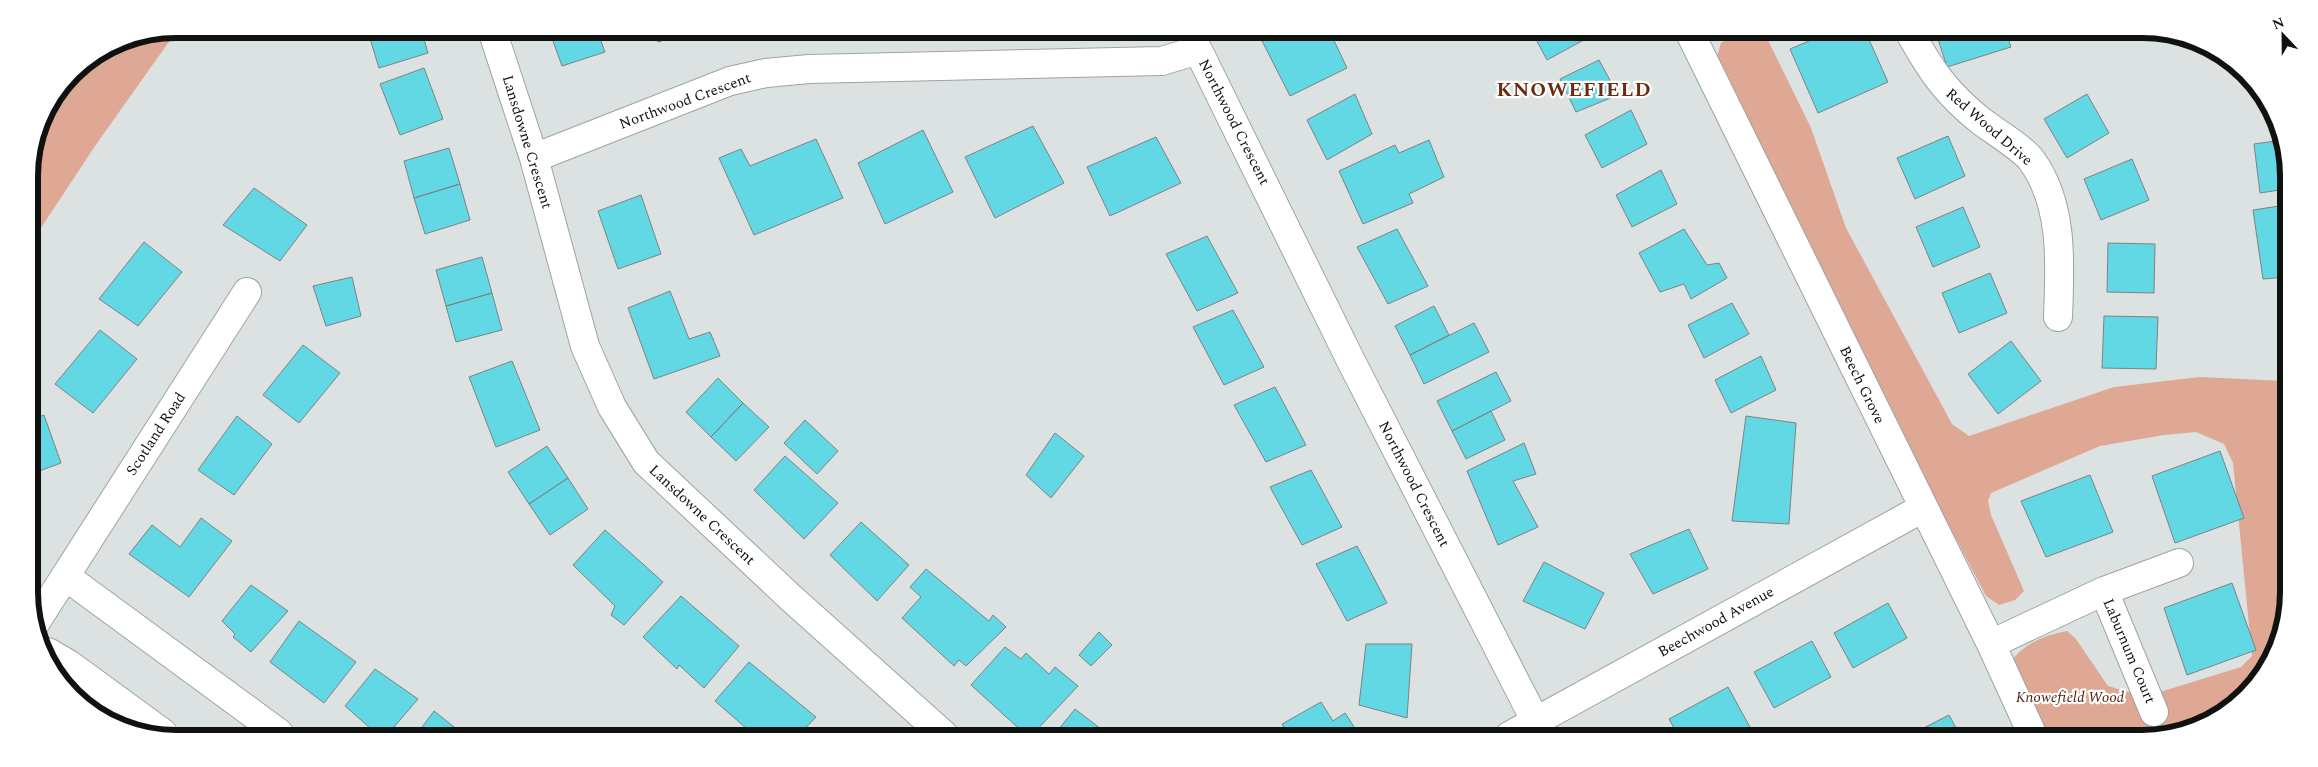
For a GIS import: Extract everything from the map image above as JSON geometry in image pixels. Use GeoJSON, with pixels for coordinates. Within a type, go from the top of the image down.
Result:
{"type":"FeatureCollection","features":[{"type":"Feature","properties":{"kind":"street","name":"Lansdowne Crescent"},"geometry":{"type":"LineString","coordinates":[[495,38],[534,158],[585,346],[612,407],[646,462],[784,592],[938,730]]}},
{"type":"Feature","properties":{"kind":"street","name":"Beech Grove"},"geometry":{"type":"LineString","coordinates":[[1692,38],[1991,644],[2030,729]]}},
{"type":"Feature","properties":{"kind":"street","name":"Red Wood Drive"},"geometry":{"type":"LineString","coordinates":[[1913,38],[1928,66],[1945,88],[1979,119],[2032,160],[2052,201],[2061,261],[2058,316]]}},
{"type":"Feature","properties":{"kind":"street","name":"Northwood Crescent"},"geometry":{"type":"LineString","coordinates":[[534,158],[730,82],[766,73],[809,69],[1162,61],[1196,41],[1350,359],[1536,722]]}},
{"type":"Feature","properties":{"kind":"street","name":"Scotland Road"},"geometry":{"type":"LineString","coordinates":[[40,616],[247,292]]}},
{"type":"Feature","properties":{"kind":"street","name":"Beechwood Avenue"},"geometry":{"type":"LineString","coordinates":[[1522,729],[1923,508]]}},
{"type":"Feature","properties":{"kind":"street","name":"Laburnum Court"},"geometry":{"type":"LineString","coordinates":[[1991,644],[2104,591],[2179,563]]}},
{"type":"Feature","properties":{"kind":"street"},"geometry":{"type":"LineString","coordinates":[[65,576],[274,730]]}},
{"type":"Feature","properties":{"kind":"street","name":"Laburnum Court"},"geometry":{"type":"LineString","coordinates":[[2104,591],[2154,712]]}},
{"type":"Feature","properties":{"kind":"street"},"geometry":{"type":"LineString","coordinates":[[54,656],[155,728]]}},
{"type":"Feature","properties":{"kind":"green space"},"geometry":{"type":"Polygon","coordinates":[[[171,38],[95,146],[38,232],[38,167],[42,140],[48,123],[61,99],[85,72],[107,56],[140,42],[171,38]]]}},
{"type":"Feature","properties":{"kind":"green space","name":"Knowefield Wood"},"geometry":{"type":"Polygon","coordinates":[[[1730,38],[1767,38],[1811,128],[1846,228],[1952,424],[1969,436],[2114,387],[2200,377],[2280,381],[2280,591],[2276,627],[2270,644],[2257,668],[2240,689],[2226,701],[2203,715],[2169,727],[2151,729],[2044,729],[2013,659],[2024,648],[2045,637],[2067,631],[2076,639],[2108,686],[2128,692],[2160,692],[2241,667],[2252,656],[2233,463],[2224,444],[2196,432],[2164,435],[2100,446],[1991,493],[1988,501],[1991,515],[2024,591],[2015,600],[1999,605],[1986,596],[1818,276],[1715,64],[1721,43],[1730,38]]]}},
{"type":"Feature","properties":{"kind":"building"},"geometry":{"type":"Polygon","coordinates":[[[370,38],[424,38],[428,53],[379,68],[370,38]]]}},
{"type":"Feature","properties":{"kind":"building"},"geometry":{"type":"Polygon","coordinates":[[[552,38],[600,38],[605,52],[562,66],[552,38]]]}},
{"type":"Feature","properties":{"kind":"building"},"geometry":{"type":"Polygon","coordinates":[[[657,38],[670,38],[658,42],[657,38]]]}},
{"type":"Feature","properties":{"kind":"building"},"geometry":{"type":"Polygon","coordinates":[[[1261,38],[1333,38],[1347,68],[1290,96],[1261,38]]]}},
{"type":"Feature","properties":{"kind":"building"},"geometry":{"type":"Polygon","coordinates":[[[1535,38],[1587,38],[1547,60],[1535,38]]]}},
{"type":"Feature","properties":{"kind":"building"},"geometry":{"type":"Polygon","coordinates":[[[1816,38],[1868,38],[1888,82],[1818,113],[1790,49],[1816,38]]]}},
{"type":"Feature","properties":{"kind":"building"},"geometry":{"type":"Polygon","coordinates":[[[1938,38],[2008,38],[2011,47],[1947,67],[1938,38]]]}},
{"type":"Feature","properties":{"kind":"building"},"geometry":{"type":"Polygon","coordinates":[[[1599,60],[1618,95],[1576,112],[1560,79],[1599,60]]]}},
{"type":"Feature","properties":{"kind":"building"},"geometry":{"type":"Polygon","coordinates":[[[424,68],[443,119],[400,135],[380,84],[424,68]]]}},
{"type":"Feature","properties":{"kind":"building"},"geometry":{"type":"Polygon","coordinates":[[[1355,94],[1372,134],[1327,160],[1307,120],[1355,94]]]}},
{"type":"Feature","properties":{"kind":"building"},"geometry":{"type":"Polygon","coordinates":[[[2087,94],[2109,133],[2067,158],[2044,119],[2087,94]]]}},
{"type":"Feature","properties":{"kind":"building"},"geometry":{"type":"Polygon","coordinates":[[[1631,110],[1647,144],[1602,168],[1585,135],[1631,110]]]}},
{"type":"Feature","properties":{"kind":"building"},"geometry":{"type":"Polygon","coordinates":[[[1033,126],[1064,183],[995,218],[965,157],[1033,126]]]}},
{"type":"Feature","properties":{"kind":"building"},"geometry":{"type":"Polygon","coordinates":[[[923,130],[953,192],[885,224],[858,163],[923,130]]]}},
{"type":"Feature","properties":{"kind":"building"},"geometry":{"type":"Polygon","coordinates":[[[1948,136],[1965,176],[1915,199],[1897,158],[1948,136]]]}},
{"type":"Feature","properties":{"kind":"building"},"geometry":{"type":"Polygon","coordinates":[[[1156,137],[1181,183],[1110,216],[1087,167],[1156,137]]]}},
{"type":"Feature","properties":{"kind":"building"},"geometry":{"type":"Polygon","coordinates":[[[816,139],[843,198],[754,235],[719,158],[741,149],[750,166],[816,139]]]}},
{"type":"Feature","properties":{"kind":"building"},"geometry":{"type":"Polygon","coordinates":[[[1429,140],[1444,177],[1409,194],[1413,203],[1363,224],[1339,171],[1395,145],[1399,153],[1429,140]]]}},
{"type":"Feature","properties":{"kind":"building"},"geometry":{"type":"Polygon","coordinates":[[[2276,141],[2280,167],[2280,190],[2260,193],[2254,144],[2276,141]]]}},
{"type":"Feature","properties":{"kind":"building"},"geometry":{"type":"Polygon","coordinates":[[[449,148],[460,184],[414,198],[404,161],[449,148]]]}},
{"type":"Feature","properties":{"kind":"building"},"geometry":{"type":"Polygon","coordinates":[[[2132,159],[2149,200],[2101,220],[2084,179],[2132,159]]]}},
{"type":"Feature","properties":{"kind":"building"},"geometry":{"type":"Polygon","coordinates":[[[1661,170],[1677,204],[1632,227],[1616,195],[1661,170]]]}},
{"type":"Feature","properties":{"kind":"building"},"geometry":{"type":"Polygon","coordinates":[[[460,184],[470,220],[425,234],[414,198],[460,184]]]}},
{"type":"Feature","properties":{"kind":"building"},"geometry":{"type":"Polygon","coordinates":[[[254,188],[307,225],[280,261],[223,225],[254,188]]]}},
{"type":"Feature","properties":{"kind":"building"},"geometry":{"type":"Polygon","coordinates":[[[641,195],[661,254],[618,269],[598,211],[641,195]]]}},
{"type":"Feature","properties":{"kind":"building"},"geometry":{"type":"Polygon","coordinates":[[[2280,206],[2280,278],[2263,279],[2253,210],[2280,206]]]}},
{"type":"Feature","properties":{"kind":"building"},"geometry":{"type":"Polygon","coordinates":[[[1963,207],[1980,247],[1933,267],[1916,227],[1963,207]]]}},
{"type":"Feature","properties":{"kind":"building"},"geometry":{"type":"Polygon","coordinates":[[[1397,229],[1428,286],[1388,304],[1357,247],[1397,229]]]}},
{"type":"Feature","properties":{"kind":"building"},"geometry":{"type":"Polygon","coordinates":[[[1684,229],[1707,265],[1719,263],[1727,278],[1691,299],[1684,284],[1660,292],[1639,253],[1684,229]]]}},
{"type":"Feature","properties":{"kind":"building"},"geometry":{"type":"Polygon","coordinates":[[[1207,236],[1238,293],[1197,311],[1166,254],[1207,236]]]}},
{"type":"Feature","properties":{"kind":"building"},"geometry":{"type":"Polygon","coordinates":[[[144,242],[182,272],[138,326],[99,299],[144,242]]]}},
{"type":"Feature","properties":{"kind":"building"},"geometry":{"type":"Polygon","coordinates":[[[2108,243],[2155,244],[2154,293],[2107,292],[2108,243]]]}},
{"type":"Feature","properties":{"kind":"building"},"geometry":{"type":"Polygon","coordinates":[[[482,257],[492,293],[446,306],[436,270],[482,257]]]}},
{"type":"Feature","properties":{"kind":"building"},"geometry":{"type":"Polygon","coordinates":[[[1990,273],[2007,313],[1959,333],[1942,293],[1990,273]]]}},
{"type":"Feature","properties":{"kind":"building"},"geometry":{"type":"Polygon","coordinates":[[[352,277],[361,316],[326,326],[313,286],[352,277]]]}},
{"type":"Feature","properties":{"kind":"building"},"geometry":{"type":"Polygon","coordinates":[[[670,291],[689,339],[710,332],[720,356],[654,379],[628,308],[670,291]]]}},
{"type":"Feature","properties":{"kind":"building"},"geometry":{"type":"Polygon","coordinates":[[[492,293],[502,330],[456,342],[446,306],[492,293]]]}},
{"type":"Feature","properties":{"kind":"building"},"geometry":{"type":"Polygon","coordinates":[[[1732,303],[1749,334],[1704,358],[1688,325],[1732,303]]]}},
{"type":"Feature","properties":{"kind":"building"},"geometry":{"type":"Polygon","coordinates":[[[1434,306],[1449,335],[1410,355],[1395,326],[1434,306]]]}},
{"type":"Feature","properties":{"kind":"building"},"geometry":{"type":"Polygon","coordinates":[[[1233,310],[1264,367],[1224,385],[1193,327],[1233,310]]]}},
{"type":"Feature","properties":{"kind":"building"},"geometry":{"type":"Polygon","coordinates":[[[2104,316],[2158,317],[2156,369],[2102,368],[2104,316]]]}},
{"type":"Feature","properties":{"kind":"building"},"geometry":{"type":"Polygon","coordinates":[[[2280,318],[2280,360],[2279,360],[2280,318]]]}},
{"type":"Feature","properties":{"kind":"building"},"geometry":{"type":"Polygon","coordinates":[[[1474,323],[1489,352],[1424,384],[1410,355],[1474,323]]]}},
{"type":"Feature","properties":{"kind":"building"},"geometry":{"type":"Polygon","coordinates":[[[100,330],[137,359],[93,413],[55,384],[100,330]]]}},
{"type":"Feature","properties":{"kind":"building"},"geometry":{"type":"Polygon","coordinates":[[[2011,341],[2041,381],[1998,414],[1968,374],[2011,341]]]}},
{"type":"Feature","properties":{"kind":"building"},"geometry":{"type":"Polygon","coordinates":[[[303,345],[340,373],[299,423],[263,395],[303,345]]]}},
{"type":"Feature","properties":{"kind":"building"},"geometry":{"type":"Polygon","coordinates":[[[1761,356],[1776,390],[1731,413],[1715,380],[1761,356]]]}},
{"type":"Feature","properties":{"kind":"building"},"geometry":{"type":"Polygon","coordinates":[[[512,361],[540,430],[496,447],[469,377],[512,361]]]}},
{"type":"Feature","properties":{"kind":"building"},"geometry":{"type":"Polygon","coordinates":[[[1496,372],[1511,401],[1452,431],[1437,401],[1496,372]]]}},
{"type":"Feature","properties":{"kind":"building"},"geometry":{"type":"Polygon","coordinates":[[[718,378],[743,403],[711,437],[686,412],[718,378]]]}},
{"type":"Feature","properties":{"kind":"building"},"geometry":{"type":"Polygon","coordinates":[[[1275,387],[1306,445],[1266,462],[1234,405],[1275,387]]]}},
{"type":"Feature","properties":{"kind":"building"},"geometry":{"type":"Polygon","coordinates":[[[743,403],[769,427],[736,461],[711,437],[743,403]]]}},
{"type":"Feature","properties":{"kind":"building"},"geometry":{"type":"Polygon","coordinates":[[[1491,411],[1505,440],[1466,459],[1452,431],[1491,411]]]}},
{"type":"Feature","properties":{"kind":"building"},"geometry":{"type":"Polygon","coordinates":[[[44,415],[61,463],[38,471],[38,417],[44,415]]]}},
{"type":"Feature","properties":{"kind":"building"},"geometry":{"type":"Polygon","coordinates":[[[237,416],[272,444],[234,495],[198,470],[237,416]]]}},
{"type":"Feature","properties":{"kind":"building"},"geometry":{"type":"Polygon","coordinates":[[[1746,416],[1796,423],[1789,524],[1732,521],[1746,416]]]}},
{"type":"Feature","properties":{"kind":"building"},"geometry":{"type":"Polygon","coordinates":[[[805,420],[838,451],[817,474],[784,443],[805,420]]]}},
{"type":"Feature","properties":{"kind":"building"},"geometry":{"type":"Polygon","coordinates":[[[1055,433],[1084,456],[1051,498],[1026,475],[1055,433]]]}},
{"type":"Feature","properties":{"kind":"building"},"geometry":{"type":"Polygon","coordinates":[[[1524,443],[1536,474],[1513,481],[1538,527],[1498,545],[1467,471],[1524,443]]]}},
{"type":"Feature","properties":{"kind":"building"},"geometry":{"type":"Polygon","coordinates":[[[547,446],[568,478],[529,504],[508,472],[547,446]]]}},
{"type":"Feature","properties":{"kind":"building"},"geometry":{"type":"Polygon","coordinates":[[[2220,451],[2244,518],[2175,543],[2152,476],[2220,451]]]}},
{"type":"Feature","properties":{"kind":"building"},"geometry":{"type":"Polygon","coordinates":[[[785,456],[838,503],[804,539],[754,490],[785,456]]]}},
{"type":"Feature","properties":{"kind":"building"},"geometry":{"type":"Polygon","coordinates":[[[1311,470],[1342,527],[1302,545],[1270,487],[1311,470]]]}},
{"type":"Feature","properties":{"kind":"building"},"geometry":{"type":"Polygon","coordinates":[[[2090,475],[2113,532],[2046,557],[2021,501],[2090,475]]]}},
{"type":"Feature","properties":{"kind":"building"},"geometry":{"type":"Polygon","coordinates":[[[568,478],[588,509],[550,535],[529,504],[568,478]]]}},
{"type":"Feature","properties":{"kind":"building"},"geometry":{"type":"Polygon","coordinates":[[[201,518],[232,541],[189,597],[129,554],[152,525],[180,547],[201,518]]]}},
{"type":"Feature","properties":{"kind":"building"},"geometry":{"type":"Polygon","coordinates":[[[861,522],[909,565],[877,601],[830,555],[861,522]]]}},
{"type":"Feature","properties":{"kind":"building"},"geometry":{"type":"Polygon","coordinates":[[[1689,529],[1708,569],[1653,594],[1630,554],[1689,529]]]}},
{"type":"Feature","properties":{"kind":"building"},"geometry":{"type":"Polygon","coordinates":[[[605,530],[663,582],[624,625],[611,615],[615,606],[573,565],[605,530]]]}},
{"type":"Feature","properties":{"kind":"building"},"geometry":{"type":"Polygon","coordinates":[[[1357,546],[1387,603],[1347,621],[1316,564],[1357,546]]]}},
{"type":"Feature","properties":{"kind":"building"},"geometry":{"type":"Polygon","coordinates":[[[1544,562],[1604,593],[1585,629],[1523,601],[1544,562]]]}},
{"type":"Feature","properties":{"kind":"building"},"geometry":{"type":"Polygon","coordinates":[[[926,569],[989,621],[993,615],[1006,627],[966,666],[959,660],[954,666],[902,618],[921,597],[910,587],[926,569]]]}},
{"type":"Feature","properties":{"kind":"building"},"geometry":{"type":"Polygon","coordinates":[[[2232,583],[2256,650],[2187,675],[2164,608],[2232,583]]]}},
{"type":"Feature","properties":{"kind":"building"},"geometry":{"type":"Polygon","coordinates":[[[251,585],[288,611],[251,652],[233,637],[235,634],[222,621],[251,585]]]}},
{"type":"Feature","properties":{"kind":"building"},"geometry":{"type":"Polygon","coordinates":[[[681,596],[739,646],[704,688],[679,665],[677,669],[643,637],[681,596]]]}},
{"type":"Feature","properties":{"kind":"building"},"geometry":{"type":"Polygon","coordinates":[[[1888,603],[1907,638],[1853,668],[1834,633],[1888,603]]]}},
{"type":"Feature","properties":{"kind":"building"},"geometry":{"type":"Polygon","coordinates":[[[299,621],[356,662],[324,703],[270,662],[299,621]]]}},
{"type":"Feature","properties":{"kind":"building"},"geometry":{"type":"Polygon","coordinates":[[[1099,632],[1112,645],[1091,666],[1079,655],[1099,632]]]}},
{"type":"Feature","properties":{"kind":"building"},"geometry":{"type":"Polygon","coordinates":[[[1812,641],[1831,677],[1774,708],[1754,672],[1812,641]]]}},
{"type":"Feature","properties":{"kind":"building"},"geometry":{"type":"Polygon","coordinates":[[[1366,644],[1412,644],[1407,718],[1359,705],[1366,644]]]}},
{"type":"Feature","properties":{"kind":"building"},"geometry":{"type":"Polygon","coordinates":[[[1005,647],[1021,659],[1026,653],[1049,674],[1055,667],[1078,686],[1037,730],[1020,730],[971,685],[1005,647]]]}},
{"type":"Feature","properties":{"kind":"building"},"geometry":{"type":"Polygon","coordinates":[[[749,662],[816,717],[804,730],[748,730],[715,701],[749,662]]]}},
{"type":"Feature","properties":{"kind":"building"},"geometry":{"type":"Polygon","coordinates":[[[375,669],[418,699],[392,730],[369,730],[370,728],[345,706],[375,669]]]}},
{"type":"Feature","properties":{"kind":"building"},"geometry":{"type":"Polygon","coordinates":[[[1728,687],[1751,729],[1675,729],[1669,719],[1728,687]]]}},
{"type":"Feature","properties":{"kind":"building"},"geometry":{"type":"Polygon","coordinates":[[[1321,702],[1333,721],[1345,713],[1356,729],[1285,729],[1282,724],[1321,702]]]}},
{"type":"Feature","properties":{"kind":"building"},"geometry":{"type":"Polygon","coordinates":[[[1075,709],[1102,730],[1058,730],[1075,709]]]}},
{"type":"Feature","properties":{"kind":"building"},"geometry":{"type":"Polygon","coordinates":[[[434,711],[458,730],[420,730],[434,711]]]}},
{"type":"Feature","properties":{"kind":"building"},"geometry":{"type":"Polygon","coordinates":[[[1949,715],[1957,729],[1921,729],[1949,715]]]}},
{"type":"Feature","properties":{"kind":"district","name":"KNOWEFIELD"},"geometry":{"type":"Point","coordinates":[1574,90]}}]}
